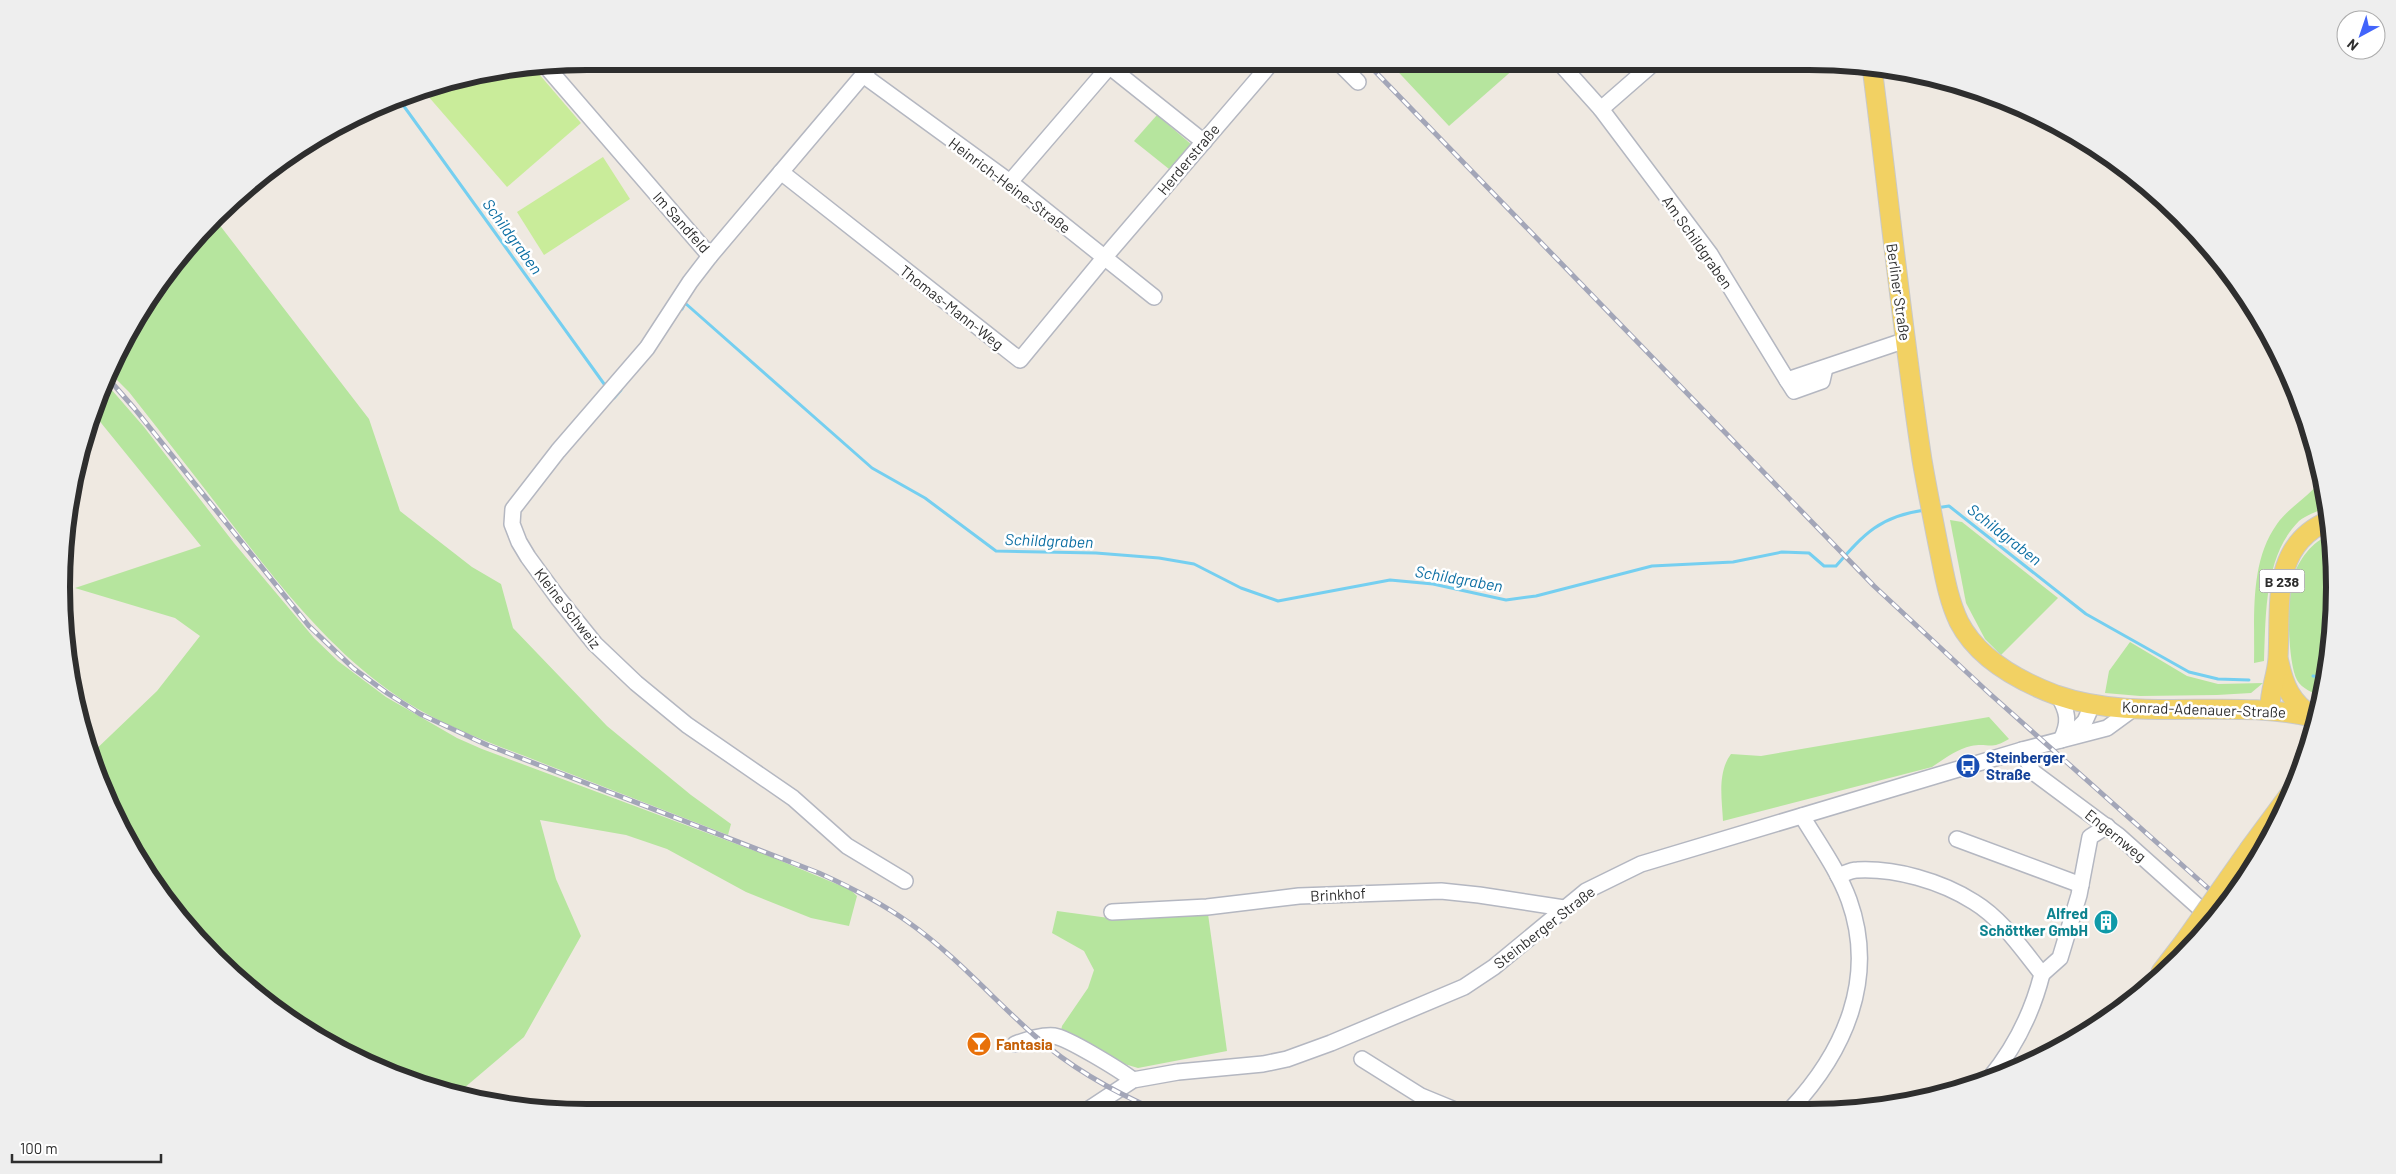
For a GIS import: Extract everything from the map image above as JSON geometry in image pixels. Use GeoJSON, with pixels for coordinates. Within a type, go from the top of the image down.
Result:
{"type":"FeatureCollection","features":[{"type":"Feature","properties":{"kind":"main road","name":"Berliner Straße"},"geometry":{"type":"LineString","coordinates":[[1873,74],[1906,340],[1931,508]]}},
{"type":"Feature","properties":{"kind":"main road","name":"Konrad-Adenauer-Straße"},"geometry":{"type":"LineString","coordinates":[[1931,508],[1947,587],[1960,623],[1985,655],[2029,683],[2058,695],[2133,709],[2270,710],[2309,717]]}},
{"type":"Feature","properties":{"kind":"main road","name":"B 238"},"geometry":{"type":"LineString","coordinates":[[2270,710],[2269,699],[2278,660],[2280,596],[2286,565],[2302,537],[2322,524]]}},
{"type":"Feature","properties":{"kind":"main road","name":"B 238"},"geometry":{"type":"LineString","coordinates":[[2278,660],[2284,686],[2298,705],[2310,714]]}},
{"type":"Feature","properties":{"kind":"main road"},"geometry":{"type":"LineString","coordinates":[[2270,710],[2280,702],[2284,686]]}},
{"type":"Feature","properties":{"kind":"main road"},"geometry":{"type":"LineString","coordinates":[[2178,949],[2271,819]]}},
{"type":"Feature","properties":{"kind":"street","name":"Im Sandfeld"},"geometry":{"type":"LineString","coordinates":[[549,71],[710,256],[867,70]]}},
{"type":"Feature","properties":{"kind":"street"},"geometry":{"type":"LineString","coordinates":[[1010,182],[1107,70]]}},
{"type":"Feature","properties":{"kind":"street"},"geometry":{"type":"LineString","coordinates":[[1119,70],[1204,142]]}},
{"type":"Feature","properties":{"kind":"street","name":"Herderstraße"},"geometry":{"type":"LineString","coordinates":[[1104,258],[1265,70]]}},
{"type":"Feature","properties":{"kind":"street"},"geometry":{"type":"LineString","coordinates":[[1346,70],[1358,82]]}},
{"type":"Feature","properties":{"kind":"street","name":"Am Schildgraben"},"geometry":{"type":"LineString","coordinates":[[1566,70],[1601,109],[1710,254],[1787,380],[1906,340]]}},
{"type":"Feature","properties":{"kind":"street"},"geometry":{"type":"LineString","coordinates":[[1601,109],[1646,70]]}},
{"type":"Feature","properties":{"kind":"street","name":"Heinrich-Heine-Straße"},"geometry":{"type":"LineString","coordinates":[[863,75],[1010,182],[1154,297]]}},
{"type":"Feature","properties":{"kind":"street","name":"Thomas-Mann-Weg"},"geometry":{"type":"LineString","coordinates":[[781,172],[1020,360],[1104,258]]}},
{"type":"Feature","properties":{"kind":"street","name":"Kleine Schweiz"},"geometry":{"type":"LineString","coordinates":[[710,256],[647,348],[558,451],[513,509],[512,524],[524,550],[558,598],[595,644],[636,683],[687,725],[793,798],[846,846],[905,881]]}},
{"type":"Feature","properties":{"kind":"street"},"geometry":{"type":"LineString","coordinates":[[2058,695],[2067,711],[2068,719],[2065,738]]}},
{"type":"Feature","properties":{"kind":"street"},"geometry":{"type":"LineString","coordinates":[[2065,738],[2085,721],[2097,703]]}},
{"type":"Feature","properties":{"kind":"street"},"geometry":{"type":"LineString","coordinates":[[2090,732],[2100,720],[2097,703]]}},
{"type":"Feature","properties":{"kind":"street","name":"Steinberger Straße"},"geometry":{"type":"LineString","coordinates":[[1097,1104],[1133,1080],[1178,1072],[1263,1064],[1310,1052],[1464,987],[1494,967],[1564,908],[1608,879],[1667,854],[2022,750],[2090,732],[2112,725],[2133,709]]}},
{"type":"Feature","properties":{"kind":"street","name":"Engernweg"},"geometry":{"type":"LineString","coordinates":[[2022,750],[2033,772],[2107,826],[2208,915]]}},
{"type":"Feature","properties":{"kind":"street"},"geometry":{"type":"LineString","coordinates":[[1794,1104],[1830,1060],[1846,1030],[1855,1000],[1859,953],[1856,929],[1849,901],[1838,876],[1802,816]]}},
{"type":"Feature","properties":{"kind":"street"},"geometry":{"type":"LineString","coordinates":[[1998,1069],[2026,1025],[2042,974],[2060,958],[2081,885],[2090,837],[2107,826]]}},
{"type":"Feature","properties":{"kind":"street"},"geometry":{"type":"LineString","coordinates":[[1957,839],[2081,885]]}},
{"type":"Feature","properties":{"kind":"street"},"geometry":{"type":"LineString","coordinates":[[1838,876],[1855,870],[1902,874],[1953,891],[1974,902],[1998,921],[2042,974]]}},
{"type":"Feature","properties":{"kind":"street","name":"Brinkhof"},"geometry":{"type":"LineString","coordinates":[[1112,912],[1206,908],[1299,896],[1441,891],[1564,908]]}},
{"type":"Feature","properties":{"kind":"street"},"geometry":{"type":"LineString","coordinates":[[1015,1044],[1036,1037],[1055,1036],[1117,1068],[1133,1080]]}},
{"type":"Feature","properties":{"kind":"street"},"geometry":{"type":"LineString","coordinates":[[1362,1059],[1421,1096],[1440,1104]]}},
{"type":"Feature","properties":{"kind":"green space"},"geometry":{"type":"Polygon","coordinates":[[[1396,70],[1513,70],[1449,126],[1396,70]]]}},
{"type":"Feature","properties":{"kind":"green space"},"geometry":{"type":"Polygon","coordinates":[[[538,72],[581,123],[507,187],[427,95],[486,80],[538,72]]]}},
{"type":"Feature","properties":{"kind":"green space"},"geometry":{"type":"Polygon","coordinates":[[[1157,115],[1192,145],[1169,169],[1134,141],[1157,115]]]}},
{"type":"Feature","properties":{"kind":"green space"},"geometry":{"type":"Polygon","coordinates":[[[603,157],[630,199],[544,255],[517,212],[603,157]]]}},
{"type":"Feature","properties":{"kind":"green space"},"geometry":{"type":"Polygon","coordinates":[[[219,224],[369,419],[400,511],[472,567],[501,584],[513,628],[607,726],[691,795],[731,824],[728,835],[480,739],[417,709],[379,683],[337,647],[280,585],[129,392],[114,377],[123,358],[157,300],[177,272],[219,224]]]}},
{"type":"Feature","properties":{"kind":"green space"},"geometry":{"type":"Polygon","coordinates":[[[110,388],[144,427],[234,543],[314,638],[338,661],[386,697],[457,738],[482,749],[774,858],[851,890],[857,896],[849,926],[811,918],[746,892],[667,849],[626,835],[540,820],[556,879],[581,936],[524,1037],[463,1089],[421,1077],[389,1065],[328,1035],[272,997],[246,976],[198,928],[177,902],[139,846],[109,785],[96,749],[157,691],[200,636],[175,618],[75,588],[201,546],[98,419],[110,388]]]}},
{"type":"Feature","properties":{"kind":"green space"},"geometry":{"type":"Polygon","coordinates":[[[2316,486],[2320,510],[2299,521],[2279,551],[2269,586],[2264,661],[2254,663],[2255,591],[2262,556],[2268,539],[2277,524],[2316,486]]]}},
{"type":"Feature","properties":{"kind":"green space"},"geometry":{"type":"Polygon","coordinates":[[[1950,520],[1962,522],[2058,598],[2001,655],[1985,639],[1966,603],[1950,520]]]}},
{"type":"Feature","properties":{"kind":"green space"},"geometry":{"type":"Polygon","coordinates":[[[2323,538],[2326,587],[2325,621],[2322,654],[2315,693],[2302,686],[2297,680],[2294,671],[2290,645],[2289,599],[2293,577],[2299,564],[2312,546],[2323,538]]]}},
{"type":"Feature","properties":{"kind":"green space"},"geometry":{"type":"Polygon","coordinates":[[[2130,642],[2187,676],[2218,684],[2263,683],[2251,693],[2140,696],[2105,693],[2109,671],[2130,642]]]}},
{"type":"Feature","properties":{"kind":"green space"},"geometry":{"type":"Polygon","coordinates":[[[1989,717],[2009,739],[1997,745],[1966,747],[1932,767],[1723,821],[1722,778],[1731,754],[1761,756],[1989,717]]]}},
{"type":"Feature","properties":{"kind":"green space"},"geometry":{"type":"Polygon","coordinates":[[[1057,911],[1109,918],[1208,914],[1227,1051],[1138,1068],[1121,1063],[1061,1031],[1062,1026],[1088,988],[1094,970],[1084,951],[1052,933],[1057,911]]]}},
{"type":"Feature","properties":{"kind":"waterway","name":"Schildgraben"},"geometry":{"type":"LineString","coordinates":[[402,104],[607,388]]}},
{"type":"Feature","properties":{"kind":"waterway","name":"Schildgraben"},"geometry":{"type":"LineString","coordinates":[[682,309],[685,303],[872,468],[925,498],[996,551],[1096,553],[1159,558],[1194,564],[1241,588],[1278,601],[1390,580],[1433,584],[1506,600],[1536,596],[1652,566],[1733,562],[1782,552],[1809,553],[1824,566],[1836,566],[1874,528],[1896,517],[1925,510]]}},
{"type":"Feature","properties":{"kind":"waterway","name":"Schildgraben"},"geometry":{"type":"LineString","coordinates":[[612,395],[614,398],[621,390]]}},
{"type":"Feature","properties":{"kind":"waterway","name":"Schildgraben"},"geometry":{"type":"LineString","coordinates":[[1936,508],[1949,506],[2086,614],[2189,672],[2218,679],[2249,680]]}},
{"type":"Feature","properties":{"kind":"waterway","name":"Schildgraben"},"geometry":{"type":"LineString","coordinates":[[2313,676],[2318,677]]}},
{"type":"Feature","properties":{"kind":"railway"},"geometry":{"type":"LineString","coordinates":[[1374,70],[1874,586],[1989,693],[2221,899]]}},
{"type":"Feature","properties":{"kind":"railway"},"geometry":{"type":"LineString","coordinates":[[112,383],[309,626],[353,668],[387,693],[420,714],[487,745],[819,873],[865,895],[897,915],[942,949],[1019,1022],[1063,1059],[1109,1087],[1143,1104]]}},
{"type":"Feature","properties":{"kind":"place","name":"Steinberger Straße"},"geometry":{"type":"Point","coordinates":[1968,766]}},
{"type":"Feature","properties":{"kind":"place","name":"Alfred Schöttker GmbH"},"geometry":{"type":"Point","coordinates":[2106,922]}},
{"type":"Feature","properties":{"kind":"place","name":"Fantasia"},"geometry":{"type":"Point","coordinates":[979,1044]}}]}
